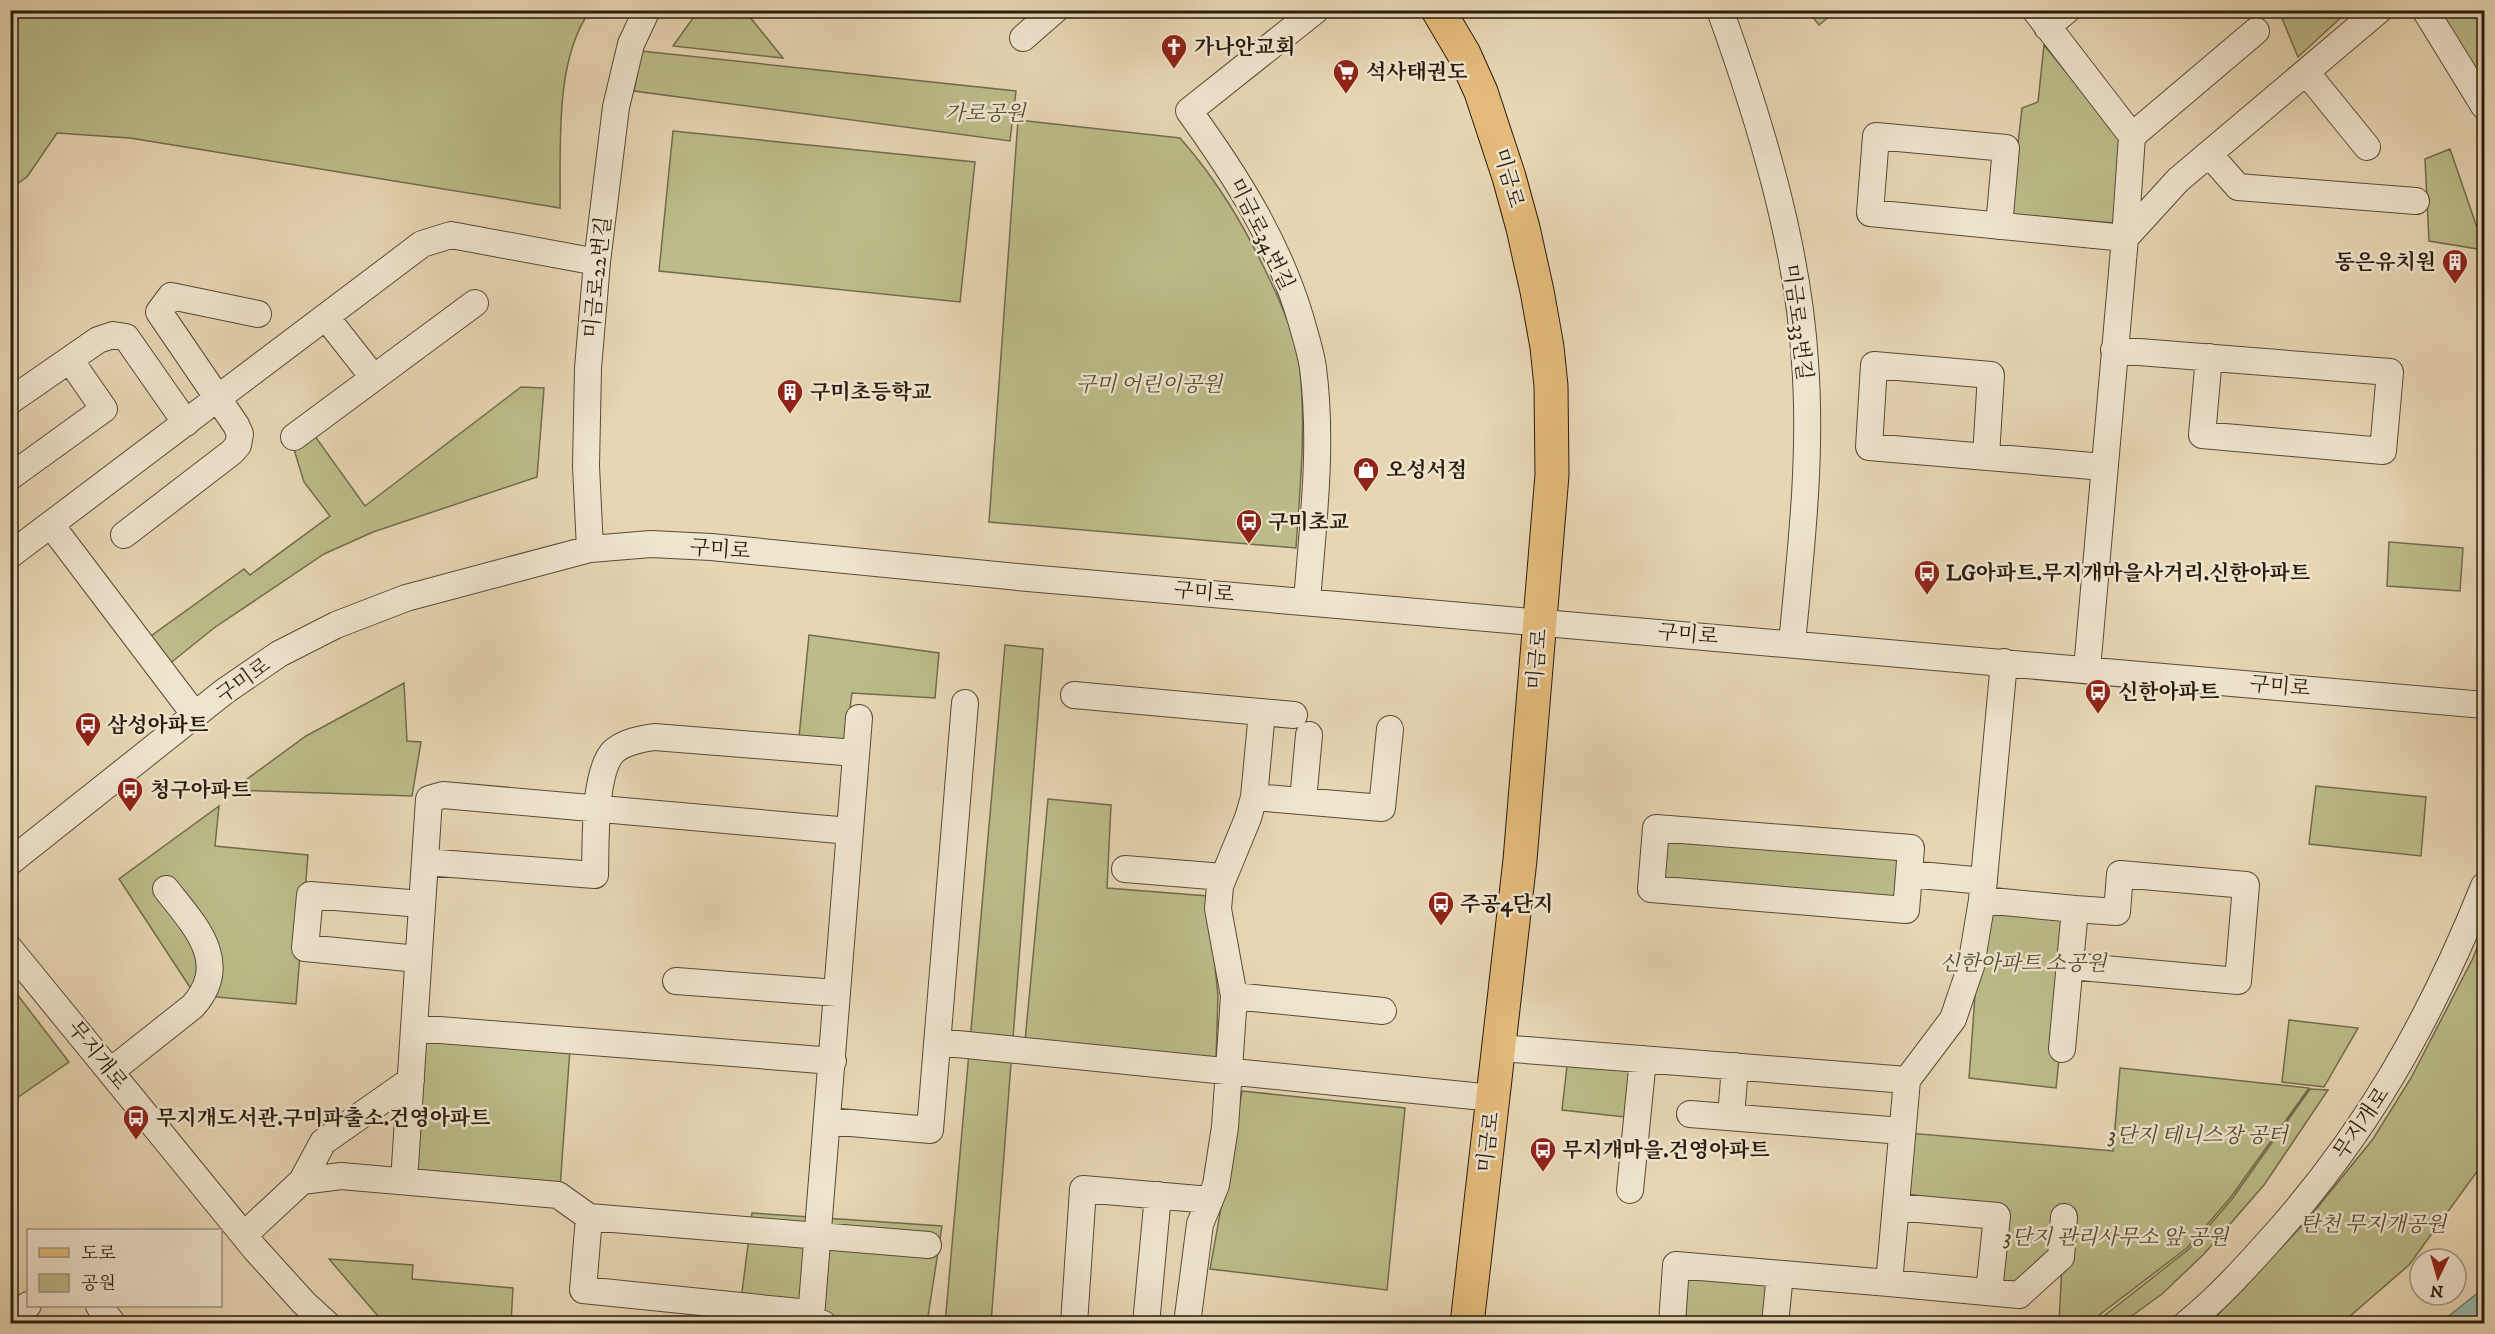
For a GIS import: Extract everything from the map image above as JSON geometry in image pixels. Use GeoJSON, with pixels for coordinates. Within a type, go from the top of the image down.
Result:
{"type":"FeatureCollection","features":[{"type":"Feature","properties":{"kind":"main road","name":"미금로"},"geometry":{"type":"LineString","coordinates":[[1438,10],[1464,54],[1494,128],[1523,228],[1543,320],[1551,386],[1552,455],[1520,860],[1467,1323]]}},
{"type":"Feature","properties":{"kind":"street","name":"미금로22번길"},"geometry":{"type":"LineString","coordinates":[[590,549],[586,455],[588,368],[597,262],[616,107],[631,44],[647,10]]}},
{"type":"Feature","properties":{"kind":"street"},"geometry":{"type":"LineString","coordinates":[[1023,38],[1055,10]]}},
{"type":"Feature","properties":{"kind":"street","name":"미금로34번길"},"geometry":{"type":"LineString","coordinates":[[1307,601],[1317,459],[1313,366],[1286,274],[1272,243],[1224,159],[1190,111],[1316,10]]}},
{"type":"Feature","properties":{"kind":"street","name":"미금로33번길"},"geometry":{"type":"LineString","coordinates":[[1720,10],[1756,116],[1792,263],[1802,326],[1807,402],[1806,463],[1792,643]]}},
{"type":"Feature","properties":{"kind":"street"},"geometry":{"type":"LineString","coordinates":[[2067,10],[2041,19],[2132,136],[2087,669]]}},
{"type":"Feature","properties":{"kind":"street"},"geometry":{"type":"LineString","coordinates":[[2124,238],[2178,180],[2379,10]]}},
{"type":"Feature","properties":{"kind":"street"},"geometry":{"type":"LineString","coordinates":[[2425,10],[2484,106]]}},
{"type":"Feature","properties":{"kind":"street"},"geometry":{"type":"LineString","coordinates":[[2132,136],[2256,31]]}},
{"type":"Feature","properties":{"kind":"street"},"geometry":{"type":"LineString","coordinates":[[2306,72],[2367,147]]}},
{"type":"Feature","properties":{"kind":"street"},"geometry":{"type":"LineString","coordinates":[[1999,226],[2006,148],[1876,136],[1870,213],[1999,226],[2124,238]]}},
{"type":"Feature","properties":{"kind":"street"},"geometry":{"type":"LineString","coordinates":[[2209,154],[2238,187],[2416,201]]}},
{"type":"Feature","properties":{"kind":"street"},"geometry":{"type":"LineString","coordinates":[[10,555],[422,244],[451,235],[597,262]]}},
{"type":"Feature","properties":{"kind":"street"},"geometry":{"type":"LineString","coordinates":[[124,536],[232,453],[238,445],[240,434],[219,398],[159,312],[171,296],[258,314]]}},
{"type":"Feature","properties":{"kind":"street"},"geometry":{"type":"LineString","coordinates":[[294,437],[475,303]]}},
{"type":"Feature","properties":{"kind":"street"},"geometry":{"type":"LineString","coordinates":[[326,317],[373,377]]}},
{"type":"Feature","properties":{"kind":"street"},"geometry":{"type":"LineString","coordinates":[[10,401],[98,340],[113,334],[126,337],[186,423]]}},
{"type":"Feature","properties":{"kind":"street"},"geometry":{"type":"LineString","coordinates":[[2114,350],[2209,357],[2390,372],[2383,451],[2202,435],[2209,357]]}},
{"type":"Feature","properties":{"kind":"street"},"geometry":{"type":"LineString","coordinates":[[10,477],[104,409],[70,360]]}},
{"type":"Feature","properties":{"kind":"street"},"geometry":{"type":"LineString","coordinates":[[1986,456],[1991,375],[1874,365],[1869,447],[2104,467]]}},
{"type":"Feature","properties":{"kind":"street"},"geometry":{"type":"LineString","coordinates":[[51,525],[195,715]]}},
{"type":"Feature","properties":{"kind":"street","name":"구미로"},"geometry":{"type":"LineString","coordinates":[[10,862],[195,715],[279,654],[336,625],[406,598],[590,549],[651,544],[711,547],[1028,578],[2484,705]]}},
{"type":"Feature","properties":{"kind":"street"},"geometry":{"type":"LineString","coordinates":[[1889,1283],[1906,1080],[1953,1019],[1971,966],[1983,890],[2004,662]]}},
{"type":"Feature","properties":{"kind":"street"},"geometry":{"type":"LineString","coordinates":[[1074,695],[1262,712],[1301,725],[1303,801]]}},
{"type":"Feature","properties":{"kind":"street"},"geometry":{"type":"LineString","coordinates":[[828,1121],[930,1130],[965,703]]}},
{"type":"Feature","properties":{"kind":"street"},"geometry":{"type":"LineString","coordinates":[[1187,1323],[1200,1224],[1220,1167],[1229,1071],[1234,996],[1218,909],[1223,877],[1244,829],[1254,796],[1262,712]]}},
{"type":"Feature","properties":{"kind":"street"},"geometry":{"type":"LineString","coordinates":[[589,1217],[583,1290],[798,1312],[817,1320],[819,1236],[858,718]]}},
{"type":"Feature","properties":{"kind":"street"},"geometry":{"type":"LineString","coordinates":[[1254,796],[1382,808],[1390,729]]}},
{"type":"Feature","properties":{"kind":"street"},"geometry":{"type":"LineString","coordinates":[[425,862],[594,875],[604,768],[614,752],[633,741],[654,737],[856,753]]}},
{"type":"Feature","properties":{"kind":"street"},"geometry":{"type":"LineString","coordinates":[[404,1182],[429,799],[443,795],[850,831]]}},
{"type":"Feature","properties":{"kind":"street"},"geometry":{"type":"LineString","coordinates":[[1656,828],[1911,848],[1909,874],[1906,909],[1652,889],[1656,828]]}},
{"type":"Feature","properties":{"kind":"street"},"geometry":{"type":"LineString","coordinates":[[1125,869],[1223,877]]}},
{"type":"Feature","properties":{"kind":"street"},"geometry":{"type":"LineString","coordinates":[[1909,874],[2075,909],[2116,912],[2120,874],[2246,885],[2238,981],[2070,966]]}},
{"type":"Feature","properties":{"kind":"street","name":"무지개로"},"geometry":{"type":"LineString","coordinates":[[2186,1323],[2232,1282],[2284,1225],[2363,1125],[2397,1071],[2457,954],[2484,886]]}},
{"type":"Feature","properties":{"kind":"street"},"geometry":{"type":"LineString","coordinates":[[111,1071],[194,1006],[202,997],[207,982],[210,965],[208,950],[200,933],[166,889]]}},
{"type":"Feature","properties":{"kind":"street"},"geometry":{"type":"LineString","coordinates":[[418,959],[305,948],[310,895],[422,904]]}},
{"type":"Feature","properties":{"kind":"street"},"geometry":{"type":"LineString","coordinates":[[2062,1049],[2075,909]]}},
{"type":"Feature","properties":{"kind":"street","name":"무지개로"},"geometry":{"type":"LineString","coordinates":[[10,949],[244,1235],[304,1303],[327,1323]]}},
{"type":"Feature","properties":{"kind":"street"},"geometry":{"type":"LineString","coordinates":[[676,981],[837,993]]}},
{"type":"Feature","properties":{"kind":"street"},"geometry":{"type":"LineString","coordinates":[[1234,996],[1383,1011]]}},
{"type":"Feature","properties":{"kind":"street"},"geometry":{"type":"LineString","coordinates":[[414,1028],[832,1061]]}},
{"type":"Feature","properties":{"kind":"street"},"geometry":{"type":"LineString","coordinates":[[937,1042],[1493,1098]]}},
{"type":"Feature","properties":{"kind":"street"},"geometry":{"type":"LineString","coordinates":[[1500,1048],[1906,1080]]}},
{"type":"Feature","properties":{"kind":"street"},"geometry":{"type":"LineString","coordinates":[[1630,1190],[1643,1059]]}},
{"type":"Feature","properties":{"kind":"street"},"geometry":{"type":"LineString","coordinates":[[1731,1117],[1735,1066]]}},
{"type":"Feature","properties":{"kind":"street"},"geometry":{"type":"LineString","coordinates":[[244,1235],[302,1181],[323,1142],[411,1080]]}},
{"type":"Feature","properties":{"kind":"street"},"geometry":{"type":"LineString","coordinates":[[1690,1114],[1902,1131]]}},
{"type":"Feature","properties":{"kind":"street"},"geometry":{"type":"LineString","coordinates":[[302,1181],[341,1176],[558,1195],[589,1217],[928,1245]]}},
{"type":"Feature","properties":{"kind":"street"},"geometry":{"type":"LineString","coordinates":[[1074,1323],[1083,1189],[1210,1200]]}},
{"type":"Feature","properties":{"kind":"street"},"geometry":{"type":"LineString","coordinates":[[1146,1323],[1158,1195]]}},
{"type":"Feature","properties":{"kind":"street"},"geometry":{"type":"LineString","coordinates":[[1896,1207],[1997,1216],[1989,1292]]}},
{"type":"Feature","properties":{"kind":"street"},"geometry":{"type":"LineString","coordinates":[[1672,1323],[1676,1265],[2019,1295],[2061,1257],[2064,1217]]}},
{"type":"Feature","properties":{"kind":"street"},"geometry":{"type":"LineString","coordinates":[[1775,1323],[1780,1274]]}},
{"type":"Feature","properties":{"kind":"street"},"geometry":{"type":"LineString","coordinates":[[10,1319],[27,1306]]}},
{"type":"Feature","properties":{"kind":"street"},"geometry":{"type":"LineString","coordinates":[[101,1307],[113,1323]]}},
{"type":"Feature","properties":{"kind":"green space"},"geometry":{"type":"Polygon","coordinates":[[[11,10],[590,11],[578,31],[565,79],[560,133],[560,208],[130,138],[57,133],[27,177],[11,188],[11,10]]]}},
{"type":"Feature","properties":{"kind":"green space"},"geometry":{"type":"Polygon","coordinates":[[[698,11],[745,11],[783,58],[673,46],[698,11]]]}},
{"type":"Feature","properties":{"kind":"green space"},"geometry":{"type":"Polygon","coordinates":[[[1808,11],[1836,11],[1819,25],[1808,11]]]}},
{"type":"Feature","properties":{"kind":"green space"},"geometry":{"type":"Polygon","coordinates":[[[2279,11],[2348,11],[2298,57],[2279,11]]]}},
{"type":"Feature","properties":{"kind":"green space"},"geometry":{"type":"Polygon","coordinates":[[[2435,11],[2484,11],[2484,82],[2435,11]]]}},
{"type":"Feature","properties":{"kind":"green space"},"geometry":{"type":"Polygon","coordinates":[[[2044,45],[2120,138],[2114,223],[2010,214],[2022,108],[2038,102],[2044,45]]]}},
{"type":"Feature","properties":{"kind":"green space","name":"가로공원"},"geometry":{"type":"Polygon","coordinates":[[[641,51],[1016,91],[1010,141],[634,91],[641,51]]]}},
{"type":"Feature","properties":{"kind":"green space","name":"구미 어린이공원"},"geometry":{"type":"Polygon","coordinates":[[[1018,120],[1180,138],[1219,188],[1241,223],[1270,280],[1296,347],[1302,392],[1302,437],[1296,548],[989,522],[1018,120]]]}},
{"type":"Feature","properties":{"kind":"green space"},"geometry":{"type":"Polygon","coordinates":[[[673,131],[975,162],[960,302],[659,271],[673,131]]]}},
{"type":"Feature","properties":{"kind":"green space"},"geometry":{"type":"Polygon","coordinates":[[[2450,149],[2484,250],[2429,241],[2425,159],[2450,149]]]}},
{"type":"Feature","properties":{"kind":"green space"},"geometry":{"type":"Polygon","coordinates":[[[521,387],[544,388],[537,477],[373,532],[324,554],[214,628],[163,669],[144,641],[244,569],[250,575],[330,516],[304,482],[293,446],[312,432],[365,506],[521,387]]]}},
{"type":"Feature","properties":{"kind":"green space"},"geometry":{"type":"Polygon","coordinates":[[[2389,542],[2463,548],[2460,591],[2387,586],[2389,542]]]}},
{"type":"Feature","properties":{"kind":"green space"},"geometry":{"type":"Polygon","coordinates":[[[809,635],[939,653],[935,698],[852,693],[846,740],[799,737],[809,635]]]}},
{"type":"Feature","properties":{"kind":"green space"},"geometry":{"type":"Polygon","coordinates":[[[1005,645],[1043,649],[991,1323],[945,1324],[1005,645]]]}},
{"type":"Feature","properties":{"kind":"green space"},"geometry":{"type":"Polygon","coordinates":[[[404,683],[407,741],[421,742],[412,796],[232,790],[306,736],[404,683]]]}},
{"type":"Feature","properties":{"kind":"green space"},"geometry":{"type":"Polygon","coordinates":[[[2316,786],[2426,797],[2421,856],[2309,844],[2316,786]]]}},
{"type":"Feature","properties":{"kind":"green space"},"geometry":{"type":"Polygon","coordinates":[[[1048,799],[1111,805],[1107,888],[1208,896],[1218,996],[1216,1059],[1025,1041],[1048,799]]]}},
{"type":"Feature","properties":{"kind":"green space"},"geometry":{"type":"Polygon","coordinates":[[[219,806],[215,846],[308,855],[296,1004],[195,995],[119,879],[219,806]]]}},
{"type":"Feature","properties":{"kind":"green space"},"geometry":{"type":"Polygon","coordinates":[[[1656,828],[1911,848],[1906,910],[1651,889],[1656,828]]]}},
{"type":"Feature","properties":{"kind":"green space","name":"신한아파트 소공원"},"geometry":{"type":"Polygon","coordinates":[[[1982,900],[2075,909],[2056,1088],[1969,1078],[1982,900]]]}},
{"type":"Feature","properties":{"kind":"green space","name":"탄천 무지개공원"},"geometry":{"type":"Polygon","coordinates":[[[2484,931],[2484,1162],[2422,1247],[2408,1247],[2408,1266],[2342,1323],[2210,1323],[2308,1219],[2373,1139],[2411,1078],[2472,960],[2484,931]]]}},
{"type":"Feature","properties":{"kind":"green space"},"geometry":{"type":"Polygon","coordinates":[[[10,985],[69,1062],[11,1102],[10,1102],[10,985]]]}},
{"type":"Feature","properties":{"kind":"green space"},"geometry":{"type":"Polygon","coordinates":[[[2289,1020],[2358,1028],[2324,1087],[2282,1082],[2289,1020]]]}},
{"type":"Feature","properties":{"kind":"green space"},"geometry":{"type":"Polygon","coordinates":[[[420,1037],[570,1049],[560,1188],[409,1174],[420,1037]]]}},
{"type":"Feature","properties":{"kind":"green space"},"geometry":{"type":"Polygon","coordinates":[[[1568,1057],[1639,1062],[1634,1118],[1562,1110],[1568,1057]]]}},
{"type":"Feature","properties":{"kind":"green space","name":"3단지 관리사무소 앞 공원"},"geometry":{"type":"Polygon","coordinates":[[[2120,1068],[2309,1088],[2231,1197],[2187,1248],[2094,1319],[2059,1323],[2063,1243],[2019,1295],[1989,1292],[1997,1216],[1896,1207],[1909,1133],[2113,1151],[2120,1068]]]}},
{"type":"Feature","properties":{"kind":"green space"},"geometry":{"type":"Polygon","coordinates":[[[2310,1089],[2328,1090],[2264,1185],[2204,1254],[2162,1294],[2122,1323],[2095,1323],[2189,1249],[2232,1199],[2310,1089]]]}},
{"type":"Feature","properties":{"kind":"green space"},"geometry":{"type":"Polygon","coordinates":[[[1242,1091],[1405,1108],[1387,1290],[1210,1269],[1242,1091]]]}},
{"type":"Feature","properties":{"kind":"green space"},"geometry":{"type":"Polygon","coordinates":[[[752,1213],[942,1226],[927,1323],[738,1324],[752,1213]]]}},
{"type":"Feature","properties":{"kind":"green space"},"geometry":{"type":"Polygon","coordinates":[[[329,1259],[413,1265],[412,1279],[513,1288],[511,1323],[384,1323],[329,1259]]]}},
{"type":"Feature","properties":{"kind":"green space"},"geometry":{"type":"Polygon","coordinates":[[[1679,1268],[1776,1276],[1772,1323],[1676,1324],[1679,1268]]]}},
{"type":"Feature","properties":{"kind":"shaded area"},"geometry":{"type":"Polygon","coordinates":[[[2484,1288],[2484,1323],[2440,1323],[2460,1307],[2468,1307],[2468,1301],[2484,1288]]]}},
{"type":"Feature","properties":{"kind":"place","name":"가나안교회"},"geometry":{"type":"Point","coordinates":[1174,70]}},
{"type":"Feature","properties":{"kind":"place","name":"석사태권도"},"geometry":{"type":"Point","coordinates":[1346,95]}},
{"type":"Feature","properties":{"kind":"place","name":"동은유치원"},"geometry":{"type":"Point","coordinates":[2455,285]}},
{"type":"Feature","properties":{"kind":"place","name":"구미초등학교"},"geometry":{"type":"Point","coordinates":[790,415]}},
{"type":"Feature","properties":{"kind":"place","name":"오성서점"},"geometry":{"type":"Point","coordinates":[1366,493]}},
{"type":"Feature","properties":{"kind":"place","name":"구미초교"},"geometry":{"type":"Point","coordinates":[1249,545]}},
{"type":"Feature","properties":{"kind":"place","name":"LG아파트.무지개마을사거리.신한아파트"},"geometry":{"type":"Point","coordinates":[1927,596]}},
{"type":"Feature","properties":{"kind":"place","name":"신한아파트"},"geometry":{"type":"Point","coordinates":[2098,715]}},
{"type":"Feature","properties":{"kind":"place","name":"삼성아파트"},"geometry":{"type":"Point","coordinates":[88,748]}},
{"type":"Feature","properties":{"kind":"place","name":"청구아파트"},"geometry":{"type":"Point","coordinates":[130,813]}},
{"type":"Feature","properties":{"kind":"place","name":"주공4단지"},"geometry":{"type":"Point","coordinates":[1441,927]}},
{"type":"Feature","properties":{"kind":"place","name":"무지개도서관.구미파출소.건영아파트"},"geometry":{"type":"Point","coordinates":[136,1141]}},
{"type":"Feature","properties":{"kind":"place","name":"무지개마을.건영아파트"},"geometry":{"type":"Point","coordinates":[1543,1173]}},
{"type":"Feature","properties":{"kind":"park label","name":"3단지 테니스장 공터"},"geometry":{"type":"Point","coordinates":[2198,1135]}}]}
